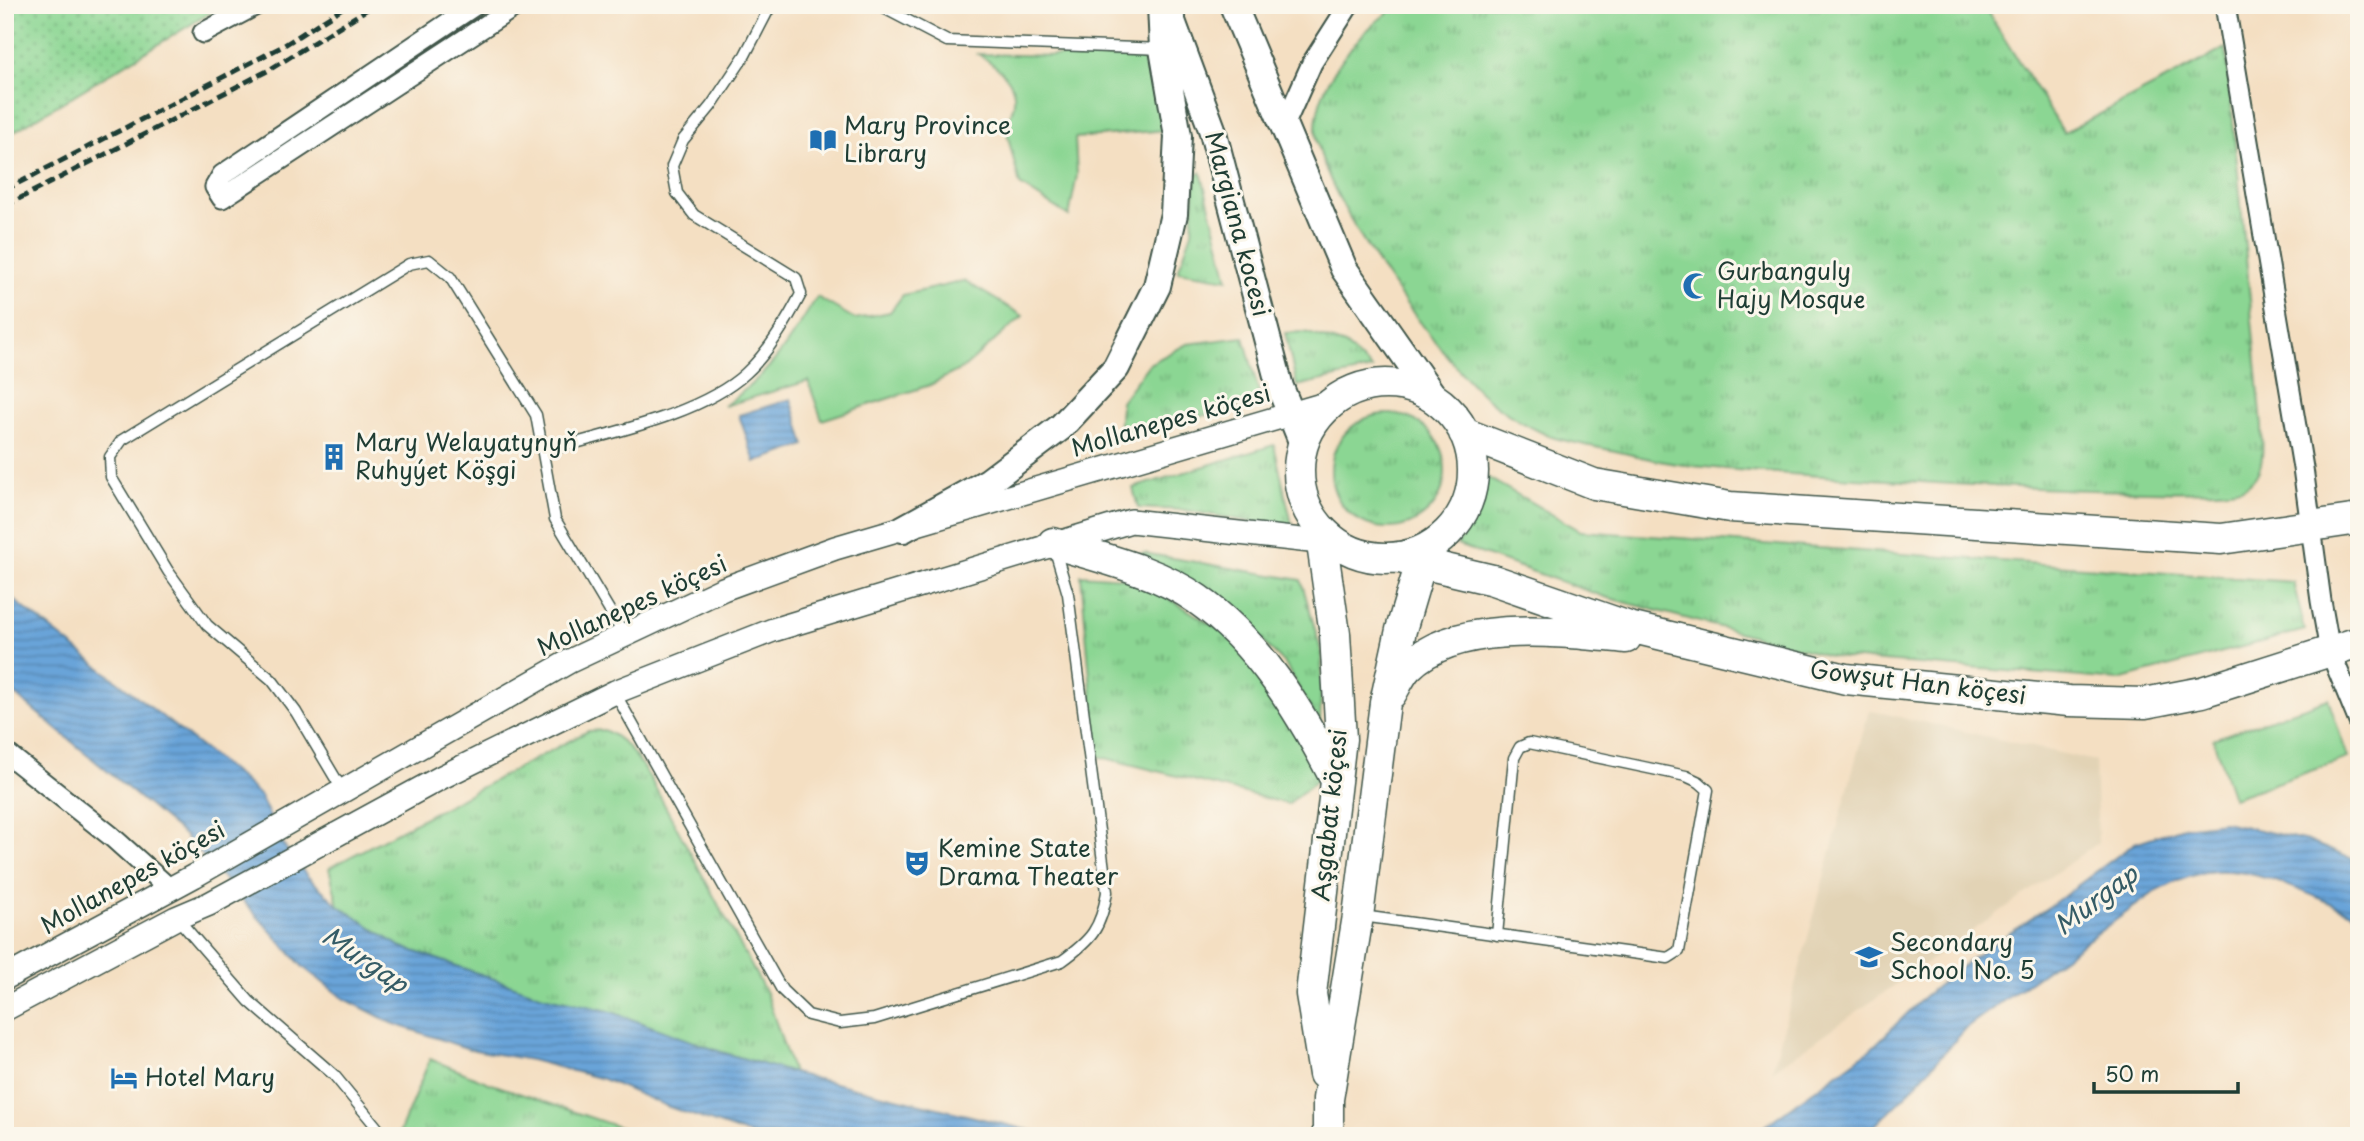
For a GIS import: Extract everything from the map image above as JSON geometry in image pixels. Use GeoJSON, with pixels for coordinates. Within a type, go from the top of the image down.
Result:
{"type":"FeatureCollection","features":[{"type":"Feature","properties":{"kind":"main road","name":"Margiana kocesi"},"geometry":{"type":"LineString","coordinates":[[1164,5],[1172,48],[1212,129],[1280,387],[1303,444]]}},
{"type":"Feature","properties":{"kind":"main road"},"geometry":{"type":"LineString","coordinates":[[1233,5],[1344,269],[1436,400],[1452,415],[1464,433],[1472,459],[1472,486],[1463,512],[1447,533],[1415,557],[1359,555],[1326,539],[1307,511],[1300,489],[1298,467],[1303,444],[1314,421],[1332,402],[1357,389],[1384,384],[1411,388],[1436,400]]}},
{"type":"Feature","properties":{"kind":"main road"},"geometry":{"type":"LineString","coordinates":[[903,529],[999,474],[1061,426],[1116,368],[1157,286],[1174,214],[1178,136],[1172,48]]}},
{"type":"Feature","properties":{"kind":"main road"},"geometry":{"type":"LineString","coordinates":[[1464,433],[1594,484],[1730,507],[2221,539],[2359,519]]}},
{"type":"Feature","properties":{"kind":"main road","name":"Aşgabat köçesi"},"geometry":{"type":"LineString","coordinates":[[1326,539],[1341,739],[1311,994],[1328,1099],[1328,1134]]}},
{"type":"Feature","properties":{"kind":"main road"},"geometry":{"type":"LineString","coordinates":[[1053,543],[1166,582],[1196,598],[1230,627],[1275,677],[1336,780]]}},
{"type":"Feature","properties":{"kind":"main road","name":"Gowşut Han köçesi"},"geometry":{"type":"LineString","coordinates":[[1415,557],[1493,580],[1629,628],[1846,679],[2069,701],[2145,703],[2202,692],[2359,642]]}},
{"type":"Feature","properties":{"kind":"main road","name":"Aşgabat köçesi"},"geometry":{"type":"LineString","coordinates":[[1328,1099],[1358,916],[1385,703],[1415,557]]}},
{"type":"Feature","properties":{"kind":"main road"},"geometry":{"type":"LineString","coordinates":[[1385,703],[1408,667],[1460,639],[1490,632],[1575,633],[1686,643]]}},
{"type":"Feature","properties":{"kind":"street"},"geometry":{"type":"LineString","coordinates":[[203,33],[256,5]]}},
{"type":"Feature","properties":{"kind":"street"},"geometry":{"type":"LineString","coordinates":[[474,5],[222,176],[215,187],[222,198],[517,5]]}},
{"type":"Feature","properties":{"kind":"street"},"geometry":{"type":"LineString","coordinates":[[1284,126],[1312,63],[1349,5]]}},
{"type":"Feature","properties":{"kind":"street"},"geometry":{"type":"LineString","coordinates":[[2223,9],[2303,468],[2330,651],[2359,722]]}},
{"type":"Feature","properties":{"kind":"street","name":"Mollanepes köçesi"},"geometry":{"type":"LineString","coordinates":[[5,978],[313,810],[570,661],[723,589],[835,548],[1332,402]]}},
{"type":"Feature","properties":{"kind":"street"},"geometry":{"type":"LineString","coordinates":[[5,1009],[176,918],[209,904],[443,777],[615,692],[773,629],[1131,521],[1326,539]]}},
{"type":"Feature","properties":{"kind":"street"},"geometry":{"type":"LineString","coordinates":[[424,747],[443,777]]}},
{"type":"Feature","properties":{"kind":"street"},"geometry":{"type":"LineString","coordinates":[[5,752],[111,836],[170,890]]}},
{"type":"Feature","properties":{"kind":"lane"},"geometry":{"type":"LineString","coordinates":[[543,452],[706,401],[747,373],[785,324],[801,294],[796,278],[694,215],[677,194],[672,166],[682,140],[711,106],[744,55],[771,5]]}},
{"type":"Feature","properties":{"kind":"lane"},"geometry":{"type":"LineString","coordinates":[[878,5],[947,41],[1172,48]]}},
{"type":"Feature","properties":{"kind":"lane"},"geometry":{"type":"LineString","coordinates":[[343,791],[296,712],[272,680],[206,625],[168,572],[111,477],[110,457],[122,440],[409,264],[429,260],[450,277],[536,415],[555,519],[625,635]]}},
{"type":"Feature","properties":{"kind":"lane"},"geometry":{"type":"LineString","coordinates":[[615,692],[782,990],[808,1015],[840,1023],[874,1019],[1062,961],[1086,943],[1103,919],[1107,892],[1068,594],[1053,543]]}},
{"type":"Feature","properties":{"kind":"lane"},"geometry":{"type":"LineString","coordinates":[[1358,916],[1497,935],[1668,958],[1679,951],[1708,790],[1686,776],[1529,743],[1520,747],[1514,758],[1497,935]]}},
{"type":"Feature","properties":{"kind":"lane"},"geometry":{"type":"LineString","coordinates":[[176,918],[249,1001],[334,1075],[384,1136]]}},
{"type":"Feature","properties":{"kind":"shaded area","name":"Secondary School No. 5"},"geometry":{"type":"Polygon","coordinates":[[[1869,710],[2095,761],[2098,843],[1772,1071],[1869,710]]]}},
{"type":"Feature","properties":{"kind":"green space"},"geometry":{"type":"Polygon","coordinates":[[[5,5],[223,5],[5,137],[5,5]]]}},
{"type":"Feature","properties":{"kind":"green space"},"geometry":{"type":"Polygon","coordinates":[[[1399,5],[1983,5],[2064,133],[2226,48],[2262,425],[2262,458],[2257,474],[2253,481],[2239,489],[2183,492],[2009,487],[1777,473],[1664,462],[1561,440],[1522,423],[1482,394],[1436,343],[1409,307],[1356,228],[1335,190],[1321,155],[1316,128],[1318,110],[1333,74],[1356,42],[1399,5]]]}},
{"type":"Feature","properties":{"kind":"green space"},"geometry":{"type":"Polygon","coordinates":[[[978,54],[1142,58],[1166,130],[1075,138],[1077,175],[1069,216],[1020,185],[1005,125],[1014,102],[1014,92],[1005,75],[978,54]]]}},
{"type":"Feature","properties":{"kind":"green space"},"geometry":{"type":"Polygon","coordinates":[[[1201,172],[1228,279],[1178,271],[1192,232],[1195,176],[1201,172]]]}},
{"type":"Feature","properties":{"kind":"green space"},"geometry":{"type":"Polygon","coordinates":[[[965,281],[1023,316],[965,367],[930,385],[822,420],[808,381],[724,406],[767,369],[787,344],[817,297],[855,319],[890,312],[903,295],[965,281]]]}},
{"type":"Feature","properties":{"kind":"green space"},"geometry":{"type":"Polygon","coordinates":[[[1305,332],[1345,345],[1372,369],[1297,386],[1285,333],[1305,332]]]}},
{"type":"Feature","properties":{"kind":"green space"},"geometry":{"type":"Polygon","coordinates":[[[1244,337],[1261,400],[1119,439],[1121,401],[1149,364],[1187,344],[1244,337]]]}},
{"type":"Feature","properties":{"kind":"green space"},"geometry":{"type":"Polygon","coordinates":[[[1388,414],[1410,419],[1428,431],[1440,449],[1445,471],[1440,493],[1428,511],[1410,523],[1388,528],[1366,523],[1348,511],[1336,493],[1331,471],[1336,449],[1348,431],[1366,419],[1388,414]]]}},
{"type":"Feature","properties":{"kind":"green space"},"geometry":{"type":"Polygon","coordinates":[[[1274,445],[1293,529],[1185,510],[1138,508],[1133,488],[1274,445]]]}},
{"type":"Feature","properties":{"kind":"green space"},"geometry":{"type":"Polygon","coordinates":[[[1485,476],[1581,531],[2293,582],[2305,630],[2119,680],[1833,657],[1605,597],[1457,545],[1483,506],[1485,476]]]}},
{"type":"Feature","properties":{"kind":"green space"},"geometry":{"type":"Polygon","coordinates":[[[1143,553],[1301,580],[1322,654],[1320,726],[1285,664],[1256,635],[1123,560],[1143,553]]]}},
{"type":"Feature","properties":{"kind":"green space"},"geometry":{"type":"Polygon","coordinates":[[[1081,575],[1125,578],[1175,602],[1231,637],[1281,700],[1318,779],[1288,804],[1097,756],[1081,575]]]}},
{"type":"Feature","properties":{"kind":"green space"},"geometry":{"type":"Polygon","coordinates":[[[2328,699],[2348,758],[2233,798],[2213,739],[2328,699]]]}},
{"type":"Feature","properties":{"kind":"green space"},"geometry":{"type":"Polygon","coordinates":[[[604,730],[625,744],[650,778],[766,993],[793,1073],[721,1052],[609,1011],[543,996],[399,946],[338,905],[329,868],[588,731],[604,730]]]}},
{"type":"Feature","properties":{"kind":"green space"},"geometry":{"type":"Polygon","coordinates":[[[430,1059],[489,1083],[645,1136],[398,1136],[430,1059]]]}},
{"type":"Feature","properties":{"kind":"water"},"geometry":{"type":"Polygon","coordinates":[[[791,399],[805,445],[755,462],[739,415],[791,399]]]}},
{"type":"Feature","properties":{"kind":"water","name":"Murgap"},"geometry":{"type":"Polygon","coordinates":[[[5,593],[243,780],[260,796],[284,846],[308,877],[338,905],[399,946],[543,996],[609,1011],[721,1052],[793,1073],[1053,1136],[753,1136],[669,1107],[603,1079],[531,1060],[469,1049],[392,1023],[343,998],[303,967],[184,835],[5,686],[5,593]]]}},
{"type":"Feature","properties":{"kind":"water","name":"Murgap"},"geometry":{"type":"Polygon","coordinates":[[[2224,822],[2308,841],[2359,862],[2359,915],[2284,884],[2245,873],[2208,872],[2186,878],[2152,894],[1968,1026],[1904,1097],[1864,1136],[1751,1136],[1871,1049],[1924,997],[1968,961],[2050,906],[2135,843],[2184,827],[2224,822]]]}},
{"type":"Feature","properties":{"kind":"railway"},"geometry":{"type":"LineString","coordinates":[[5,190],[283,46],[347,5]]}},
{"type":"Feature","properties":{"kind":"railway"},"geometry":{"type":"LineString","coordinates":[[5,206],[269,70],[374,5]]}},
{"type":"Feature","properties":{"kind":"place","name":"Mary Province Library"},"geometry":{"type":"Point","coordinates":[823,140]}},
{"type":"Feature","properties":{"kind":"place","name":"Gurbanguly Hajy Mosque"},"geometry":{"type":"Point","coordinates":[1696,286]}},
{"type":"Feature","properties":{"kind":"place","name":"Mary Welayatynyň Ruhyýet Köşgi"},"geometry":{"type":"Point","coordinates":[334,457]}},
{"type":"Feature","properties":{"kind":"place","name":"Kemine State Drama Theater"},"geometry":{"type":"Point","coordinates":[917,863]}},
{"type":"Feature","properties":{"kind":"place","name":"Secondary School No. 5"},"geometry":{"type":"Point","coordinates":[1869,957]}},
{"type":"Feature","properties":{"kind":"place","name":"Hotel Mary"},"geometry":{"type":"Point","coordinates":[124,1078]}}]}
